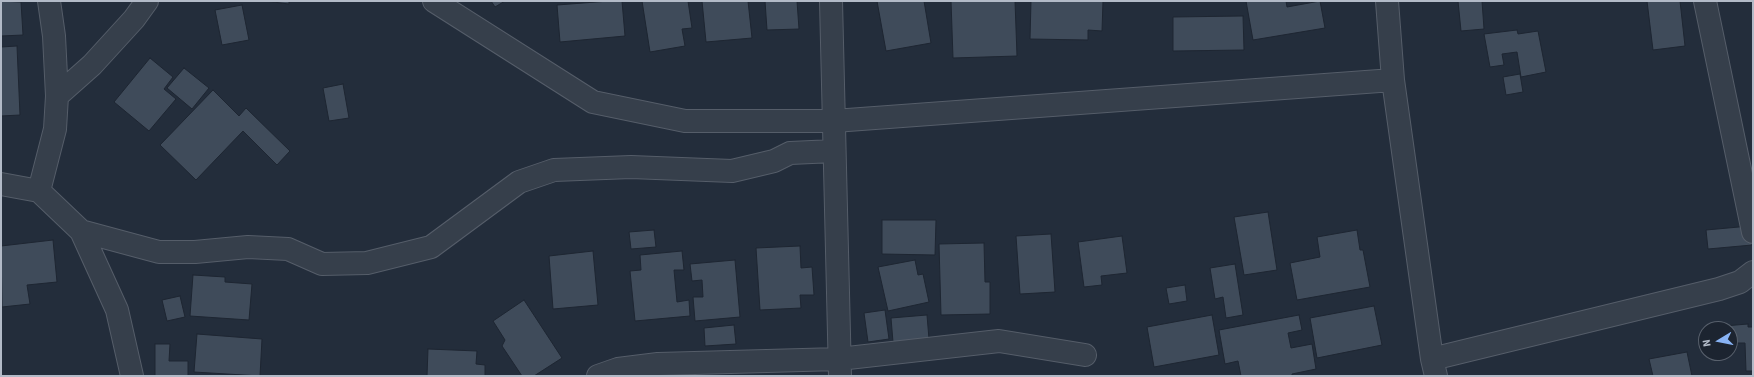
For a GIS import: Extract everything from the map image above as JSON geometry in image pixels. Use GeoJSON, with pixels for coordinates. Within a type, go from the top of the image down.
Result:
{"type":"FeatureCollection","features":[{"type":"Feature","properties":{"kind":"street"},"geometry":{"type":"LineString","coordinates":[[39,191],[55,129],[57,96],[54,36],[49,1]]}},
{"type":"Feature","properties":{"kind":"street"},"geometry":{"type":"LineString","coordinates":[[57,96],[92,65],[134,19],[147,1]]}},
{"type":"Feature","properties":{"kind":"street"},"geometry":{"type":"LineString","coordinates":[[434,1],[593,102],[685,121],[834,121],[1393,80]]}},
{"type":"Feature","properties":{"kind":"street"},"geometry":{"type":"LineString","coordinates":[[831,1],[840,368]]}},
{"type":"Feature","properties":{"kind":"street"},"geometry":{"type":"LineString","coordinates":[[1387,1],[1393,80],[1434,368],[1719,289],[1740,282],[1753,272]]}},
{"type":"Feature","properties":{"kind":"street"},"geometry":{"type":"LineString","coordinates":[[1706,1],[1753,232]]}},
{"type":"Feature","properties":{"kind":"street"},"geometry":{"type":"LineString","coordinates":[[81,231],[159,252],[256,247],[288,249],[322,264],[367,263],[431,247],[519,182],[554,170],[631,167],[732,171],[774,161],[790,154],[834,151]]}},
{"type":"Feature","properties":{"kind":"street"},"geometry":{"type":"LineString","coordinates":[[1,184],[39,191],[81,231],[117,310],[132,376]]}},
{"type":"Feature","properties":{"kind":"street"},"geometry":{"type":"LineString","coordinates":[[598,376],[618,369],[658,364],[840,368],[999,341],[1085,355]]}},
{"type":"Feature","properties":{"kind":"building"},"geometry":{"type":"Polygon","coordinates":[[[1,1],[21,2],[23,35],[1,36],[1,1]]]}},
{"type":"Feature","properties":{"kind":"building"},"geometry":{"type":"Polygon","coordinates":[[[265,1],[289,1],[289,4],[265,1]]]}},
{"type":"Feature","properties":{"kind":"building"},"geometry":{"type":"Polygon","coordinates":[[[491,1],[505,1],[495,7],[491,1]]]}},
{"type":"Feature","properties":{"kind":"building"},"geometry":{"type":"Polygon","coordinates":[[[622,1],[625,36],[560,42],[557,5],[622,1]]]}},
{"type":"Feature","properties":{"kind":"building"},"geometry":{"type":"Polygon","coordinates":[[[642,1],[688,1],[692,28],[682,29],[685,46],[650,52],[642,1]]]}},
{"type":"Feature","properties":{"kind":"building"},"geometry":{"type":"Polygon","coordinates":[[[702,1],[748,1],[752,38],[706,42],[702,1]]]}},
{"type":"Feature","properties":{"kind":"building"},"geometry":{"type":"Polygon","coordinates":[[[765,1],[797,1],[799,29],[767,30],[765,1]]]}},
{"type":"Feature","properties":{"kind":"building"},"geometry":{"type":"Polygon","coordinates":[[[877,1],[924,1],[931,43],[886,51],[877,1]]]}},
{"type":"Feature","properties":{"kind":"building"},"geometry":{"type":"Polygon","coordinates":[[[951,1],[1015,1],[1017,56],[953,58],[951,1]]]}},
{"type":"Feature","properties":{"kind":"building"},"geometry":{"type":"Polygon","coordinates":[[[1031,1],[1103,1],[1102,31],[1088,30],[1088,40],[1030,39],[1031,1]]]}},
{"type":"Feature","properties":{"kind":"building"},"geometry":{"type":"Polygon","coordinates":[[[1246,1],[1286,1],[1287,7],[1320,1],[1325,28],[1253,40],[1246,1]]]}},
{"type":"Feature","properties":{"kind":"building"},"geometry":{"type":"Polygon","coordinates":[[[1458,1],[1482,1],[1484,29],[1461,31],[1458,1]]]}},
{"type":"Feature","properties":{"kind":"building"},"geometry":{"type":"Polygon","coordinates":[[[1647,1],[1680,1],[1685,46],[1653,50],[1647,1]]]}},
{"type":"Feature","properties":{"kind":"building"},"geometry":{"type":"Polygon","coordinates":[[[242,5],[249,40],[222,45],[215,10],[242,5]]]}},
{"type":"Feature","properties":{"kind":"building"},"geometry":{"type":"Polygon","coordinates":[[[1243,16],[1244,50],[1173,51],[1173,17],[1243,16]]]}},
{"type":"Feature","properties":{"kind":"building"},"geometry":{"type":"Polygon","coordinates":[[[1517,30],[1518,34],[1538,31],[1546,72],[1521,77],[1517,52],[1502,54],[1504,65],[1490,67],[1484,34],[1517,30]]]}},
{"type":"Feature","properties":{"kind":"building"},"geometry":{"type":"Polygon","coordinates":[[[17,46],[20,115],[1,116],[1,47],[17,46]]]}},
{"type":"Feature","properties":{"kind":"building"},"geometry":{"type":"Polygon","coordinates":[[[150,58],[173,77],[164,89],[176,99],[149,131],[114,102],[150,58]]]}},
{"type":"Feature","properties":{"kind":"building"},"geometry":{"type":"Polygon","coordinates":[[[184,68],[209,88],[192,109],[167,88],[184,68]]]}},
{"type":"Feature","properties":{"kind":"building"},"geometry":{"type":"Polygon","coordinates":[[[1520,74],[1523,92],[1506,95],[1503,77],[1520,74]]]}},
{"type":"Feature","properties":{"kind":"building"},"geometry":{"type":"Polygon","coordinates":[[[343,84],[349,118],[329,121],[323,88],[343,84]]]}},
{"type":"Feature","properties":{"kind":"building"},"geometry":{"type":"Polygon","coordinates":[[[213,90],[239,116],[246,108],[290,151],[277,165],[243,131],[196,180],[160,145],[213,90]]]}},
{"type":"Feature","properties":{"kind":"building"},"geometry":{"type":"Polygon","coordinates":[[[1268,212],[1277,270],[1244,275],[1234,217],[1268,212]]]}},
{"type":"Feature","properties":{"kind":"building"},"geometry":{"type":"Polygon","coordinates":[[[882,220],[936,220],[935,255],[882,254],[882,220]]]}},
{"type":"Feature","properties":{"kind":"building"},"geometry":{"type":"Polygon","coordinates":[[[1750,226],[1752,245],[1708,249],[1706,230],[1750,226]]]}},
{"type":"Feature","properties":{"kind":"building"},"geometry":{"type":"Polygon","coordinates":[[[654,230],[656,247],[631,249],[629,232],[654,230]]]}},
{"type":"Feature","properties":{"kind":"building"},"geometry":{"type":"Polygon","coordinates":[[[1357,230],[1360,250],[1363,250],[1370,287],[1297,300],[1290,263],[1320,257],[1317,237],[1357,230]]]}},
{"type":"Feature","properties":{"kind":"building"},"geometry":{"type":"Polygon","coordinates":[[[1051,234],[1055,292],[1020,294],[1016,236],[1051,234]]]}},
{"type":"Feature","properties":{"kind":"building"},"geometry":{"type":"Polygon","coordinates":[[[1122,236],[1127,273],[1101,276],[1102,285],[1084,287],[1078,242],[1122,236]]]}},
{"type":"Feature","properties":{"kind":"building"},"geometry":{"type":"Polygon","coordinates":[[[53,240],[57,282],[27,285],[30,304],[2,307],[1,246],[53,240]]]}},
{"type":"Feature","properties":{"kind":"building"},"geometry":{"type":"Polygon","coordinates":[[[984,243],[985,282],[990,282],[990,314],[941,315],[939,244],[984,243]]]}},
{"type":"Feature","properties":{"kind":"building"},"geometry":{"type":"Polygon","coordinates":[[[800,246],[801,268],[812,267],[814,295],[800,295],[801,308],[760,310],[756,248],[800,246]]]}},
{"type":"Feature","properties":{"kind":"building"},"geometry":{"type":"Polygon","coordinates":[[[593,251],[598,305],[553,309],[549,256],[593,251]]]}},
{"type":"Feature","properties":{"kind":"building"},"geometry":{"type":"Polygon","coordinates":[[[682,251],[684,270],[674,270],[677,302],[689,300],[690,316],[635,321],[630,271],[641,270],[640,255],[682,251]]]}},
{"type":"Feature","properties":{"kind":"building"},"geometry":{"type":"Polygon","coordinates":[[[735,260],[740,317],[695,321],[693,297],[703,297],[702,280],[692,281],[690,264],[735,260]]]}},
{"type":"Feature","properties":{"kind":"building"},"geometry":{"type":"Polygon","coordinates":[[[915,260],[918,275],[923,274],[929,302],[888,311],[878,267],[915,260]]]}},
{"type":"Feature","properties":{"kind":"building"},"geometry":{"type":"Polygon","coordinates":[[[1235,264],[1243,315],[1226,318],[1223,297],[1215,299],[1210,268],[1235,264]]]}},
{"type":"Feature","properties":{"kind":"building"},"geometry":{"type":"Polygon","coordinates":[[[193,275],[225,277],[225,282],[252,284],[249,320],[190,316],[193,275]]]}},
{"type":"Feature","properties":{"kind":"building"},"geometry":{"type":"Polygon","coordinates":[[[1185,285],[1187,301],[1169,304],[1166,288],[1185,285]]]}},
{"type":"Feature","properties":{"kind":"building"},"geometry":{"type":"Polygon","coordinates":[[[180,296],[185,317],[167,321],[162,300],[180,296]]]}},
{"type":"Feature","properties":{"kind":"building"},"geometry":{"type":"Polygon","coordinates":[[[524,300],[562,358],[534,376],[522,376],[502,346],[505,340],[493,321],[524,300]]]}},
{"type":"Feature","properties":{"kind":"building"},"geometry":{"type":"Polygon","coordinates":[[[1374,306],[1382,345],[1317,358],[1310,318],[1374,306]]]}},
{"type":"Feature","properties":{"kind":"building"},"geometry":{"type":"Polygon","coordinates":[[[885,310],[889,339],[868,342],[864,313],[885,310]]]}},
{"type":"Feature","properties":{"kind":"building"},"geometry":{"type":"Polygon","coordinates":[[[927,315],[929,339],[893,342],[891,318],[927,315]]]}},
{"type":"Feature","properties":{"kind":"building"},"geometry":{"type":"Polygon","coordinates":[[[1212,315],[1219,355],[1154,367],[1147,327],[1212,315]]]}},
{"type":"Feature","properties":{"kind":"building"},"geometry":{"type":"Polygon","coordinates":[[[1299,315],[1302,330],[1288,333],[1291,348],[1312,344],[1316,369],[1292,374],[1292,376],[1241,376],[1238,361],[1225,364],[1219,330],[1299,315]]]}},
{"type":"Feature","properties":{"kind":"building"},"geometry":{"type":"Polygon","coordinates":[[[1748,324],[1748,327],[1753,327],[1753,371],[1746,371],[1745,343],[1738,343],[1738,325],[1748,324]]]}},
{"type":"Feature","properties":{"kind":"building"},"geometry":{"type":"Polygon","coordinates":[[[734,325],[736,344],[705,346],[704,328],[734,325]]]}},
{"type":"Feature","properties":{"kind":"building"},"geometry":{"type":"Polygon","coordinates":[[[197,334],[262,339],[260,376],[194,372],[197,334]]]}},
{"type":"Feature","properties":{"kind":"building"},"geometry":{"type":"Polygon","coordinates":[[[155,344],[170,344],[169,361],[188,361],[188,376],[155,376],[155,344]]]}},
{"type":"Feature","properties":{"kind":"building"},"geometry":{"type":"Polygon","coordinates":[[[428,349],[477,351],[476,364],[485,365],[485,376],[427,376],[428,349]]]}},
{"type":"Feature","properties":{"kind":"building"},"geometry":{"type":"Polygon","coordinates":[[[1687,352],[1692,376],[1653,376],[1649,359],[1687,352]]]}}]}
